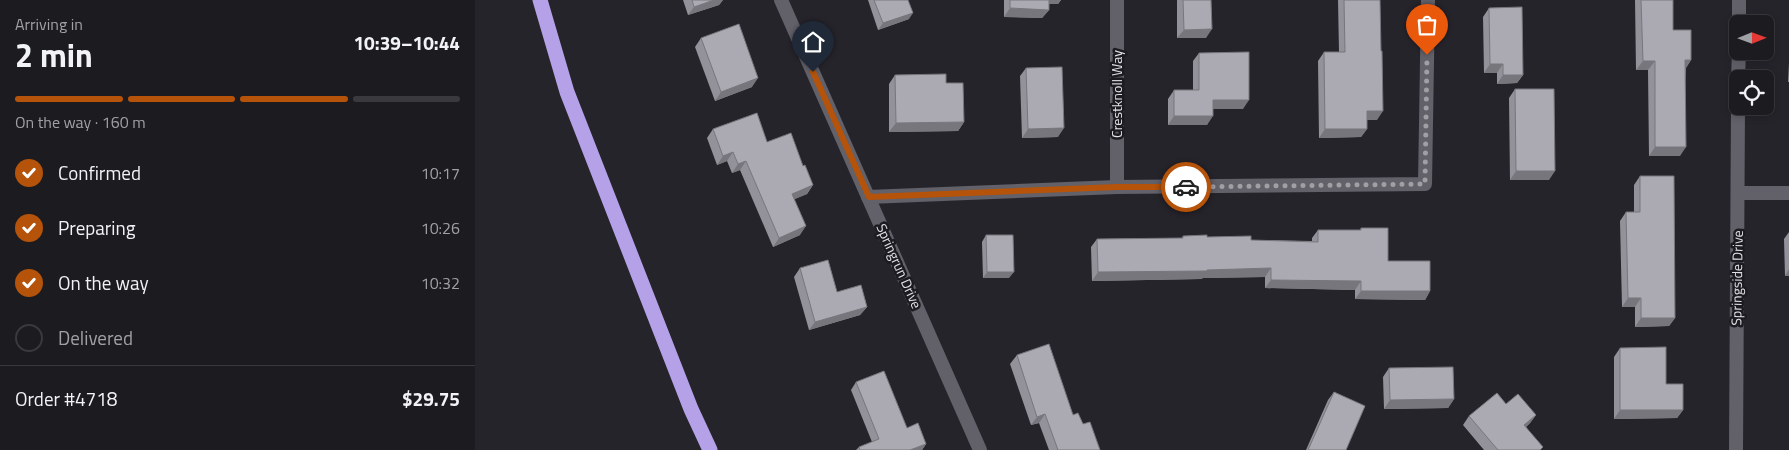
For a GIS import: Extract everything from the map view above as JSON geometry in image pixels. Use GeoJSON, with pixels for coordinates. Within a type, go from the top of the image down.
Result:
{"type":"FeatureCollection","features":[{"type":"Feature","properties":{"kind":"highway"},"geometry":{"type":"LineString","coordinates":[[541,0],[567,92],[691,409],[710,450]]}},
{"type":"Feature","properties":{"kind":"street","name":"Springrun Drive"},"geometry":{"type":"LineString","coordinates":[[781,0],[980,450]]}},
{"type":"Feature","properties":{"kind":"street","name":"Crestknoll Way"},"geometry":{"type":"LineString","coordinates":[[1117,0],[1117,187]]}},
{"type":"Feature","properties":{"kind":"street"},"geometry":{"type":"LineString","coordinates":[[869,197],[1117,187],[1425,184],[1428,0]]}},
{"type":"Feature","properties":{"kind":"street"},"geometry":{"type":"LineString","coordinates":[[1739,0],[1739,15]]}},
{"type":"Feature","properties":{"kind":"street","name":"Springside Drive"},"geometry":{"type":"LineString","coordinates":[[1735,450],[1738,115]]}},
{"type":"Feature","properties":{"kind":"street"},"geometry":{"type":"LineString","coordinates":[[1738,193],[1789,193]]}},
{"type":"Feature","properties":{"kind":"building"},"geometry":{"type":"Polygon","coordinates":[[[692,0],[714,0],[694,7],[692,0]]]}},
{"type":"Feature","properties":{"kind":"building"},"geometry":{"type":"Polygon","coordinates":[[[874,0],[908,0],[913,13],[883,23],[874,0]]]}},
{"type":"Feature","properties":{"kind":"building"},"geometry":{"type":"Polygon","coordinates":[[[1010,0],[1049,0],[1049,10],[1010,8],[1010,0]]]}},
{"type":"Feature","properties":{"kind":"building"},"geometry":{"type":"Polygon","coordinates":[[[1183,0],[1211,0],[1212,29],[1184,30],[1183,0]]]}},
{"type":"Feature","properties":{"kind":"building"},"geometry":{"type":"Polygon","coordinates":[[[1344,0],[1380,0],[1383,111],[1367,111],[1367,129],[1325,129],[1324,52],[1345,52],[1344,0]]]}},
{"type":"Feature","properties":{"kind":"building"},"geometry":{"type":"Polygon","coordinates":[[[1641,0],[1673,0],[1673,30],[1691,30],[1691,60],[1685,60],[1686,147],[1655,147],[1655,61],[1643,61],[1641,0]]]}},
{"type":"Feature","properties":{"kind":"building"},"geometry":{"type":"Polygon","coordinates":[[[1522,7],[1523,75],[1503,75],[1503,64],[1490,64],[1489,8],[1522,7]]]}},
{"type":"Feature","properties":{"kind":"building"},"geometry":{"type":"Polygon","coordinates":[[[739,24],[758,78],[721,92],[701,38],[739,24]]]}},
{"type":"Feature","properties":{"kind":"building"},"geometry":{"type":"Polygon","coordinates":[[[1249,52],[1249,100],[1213,100],[1213,116],[1174,116],[1174,90],[1199,90],[1199,53],[1249,52]]]}},
{"type":"Feature","properties":{"kind":"building"},"geometry":{"type":"Polygon","coordinates":[[[1062,67],[1064,128],[1028,129],[1026,68],[1062,67]]]}},
{"type":"Feature","properties":{"kind":"building"},"geometry":{"type":"Polygon","coordinates":[[[946,74],[946,83],[963,83],[964,122],[896,123],[895,75],[946,74]]]}},
{"type":"Feature","properties":{"kind":"building"},"geometry":{"type":"Polygon","coordinates":[[[1515,89],[1554,89],[1555,171],[1516,171],[1515,89]]]}},
{"type":"Feature","properties":{"kind":"building"},"geometry":{"type":"Polygon","coordinates":[[[757,113],[767,142],[791,133],[803,166],[805,165],[813,185],[792,194],[806,226],[779,238],[746,161],[738,164],[733,152],[723,156],[713,129],[757,113]]]}},
{"type":"Feature","properties":{"kind":"building"},"geometry":{"type":"Polygon","coordinates":[[[1640,176],[1674,176],[1675,318],[1641,318],[1641,298],[1628,298],[1626,212],[1640,212],[1640,176]]]}},
{"type":"Feature","properties":{"kind":"building"},"geometry":{"type":"Polygon","coordinates":[[[1361,228],[1388,228],[1388,261],[1430,261],[1430,291],[1361,291],[1361,281],[1271,280],[1271,268],[1207,271],[1098,272],[1097,239],[1183,238],[1183,236],[1207,235],[1207,237],[1251,236],[1251,240],[1318,242],[1318,230],[1361,230],[1361,228]]]}},
{"type":"Feature","properties":{"kind":"building"},"geometry":{"type":"Polygon","coordinates":[[[986,235],[1013,235],[1014,272],[987,272],[986,235]]]}},
{"type":"Feature","properties":{"kind":"building"},"geometry":{"type":"Polygon","coordinates":[[[828,260],[837,292],[861,285],[867,307],[815,322],[800,268],[828,260]]]}},
{"type":"Feature","properties":{"kind":"building"},"geometry":{"type":"Polygon","coordinates":[[[1049,344],[1073,415],[1078,413],[1083,424],[1090,422],[1100,450],[1058,450],[1045,414],[1037,417],[1017,355],[1049,344]]]}},
{"type":"Feature","properties":{"kind":"building"},"geometry":{"type":"Polygon","coordinates":[[[1666,347],[1666,384],[1683,384],[1683,410],[1620,410],[1620,348],[1666,347]]]}},
{"type":"Feature","properties":{"kind":"building"},"geometry":{"type":"Polygon","coordinates":[[[1453,367],[1454,399],[1390,400],[1389,368],[1453,367]]]}},
{"type":"Feature","properties":{"kind":"building"},"geometry":{"type":"Polygon","coordinates":[[[884,371],[907,428],[918,423],[926,444],[910,450],[860,450],[859,447],[879,439],[856,382],[884,371]]]}},
{"type":"Feature","properties":{"kind":"building"},"geometry":{"type":"Polygon","coordinates":[[[1334,392],[1365,406],[1346,450],[1308,450],[1334,392]]]}},
{"type":"Feature","properties":{"kind":"building"},"geometry":{"type":"Polygon","coordinates":[[[1497,393],[1506,404],[1518,394],[1536,415],[1524,425],[1543,447],[1540,450],[1498,450],[1469,416],[1497,393]]]}},
{"type":"Feature","properties":{"kind":"way so far"},"geometry":{"type":"LineString","coordinates":[[1186,187],[1425,184],[1427,55]]}},
{"type":"Feature","properties":{"kind":"route"},"geometry":{"type":"LineString","coordinates":[[813,72],[869,197],[1117,187],[1186,187]]}}]}
